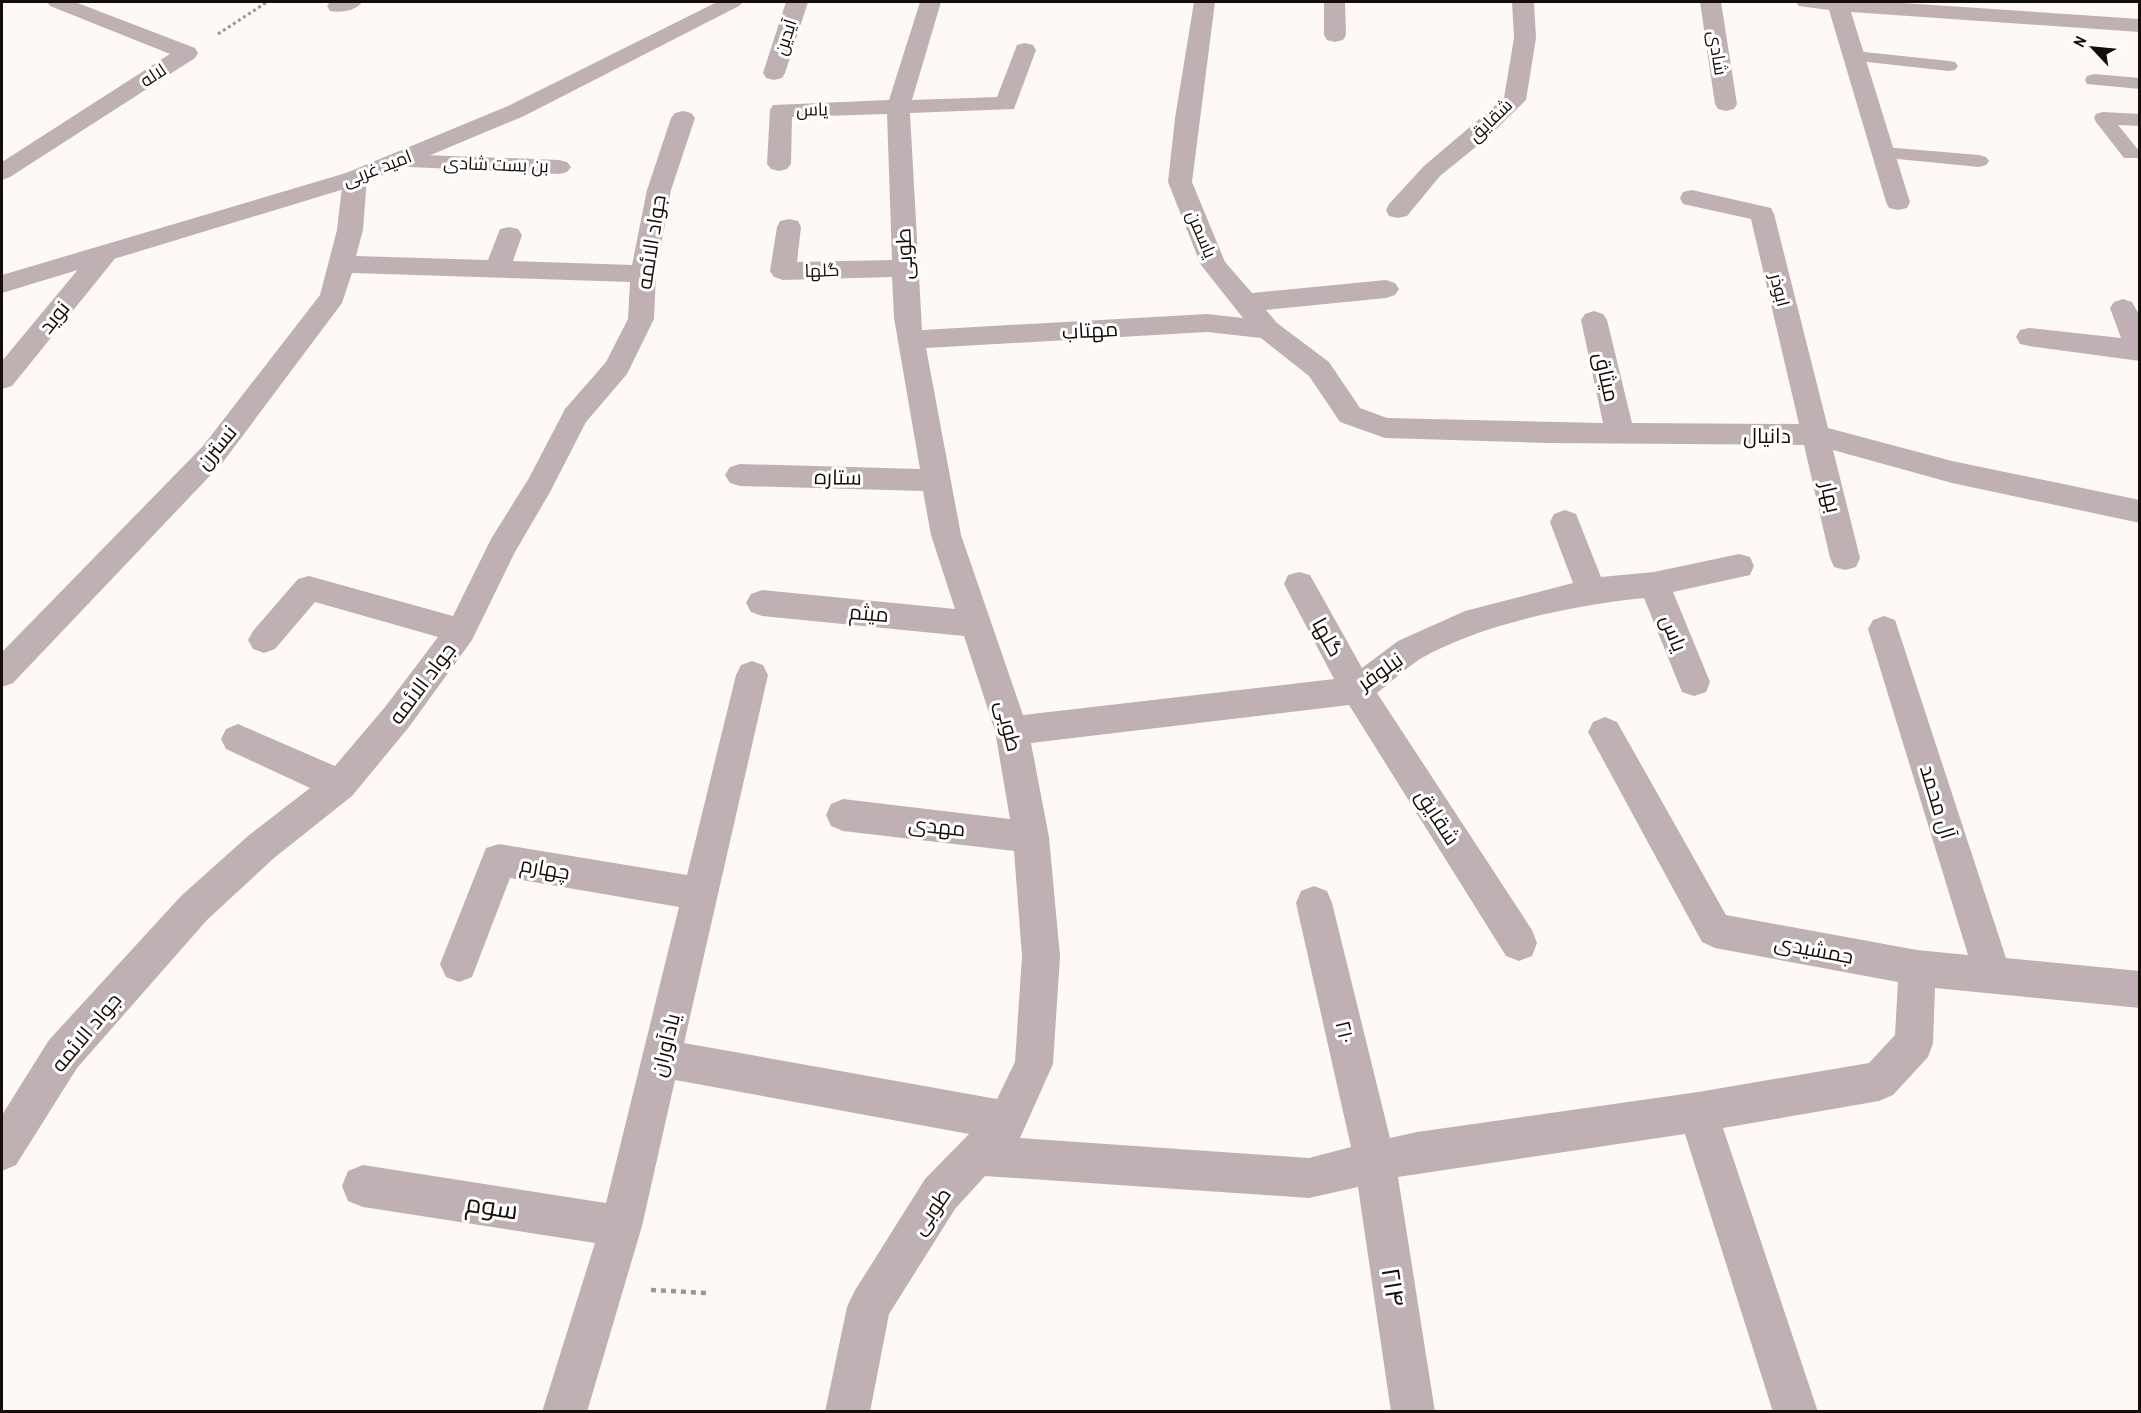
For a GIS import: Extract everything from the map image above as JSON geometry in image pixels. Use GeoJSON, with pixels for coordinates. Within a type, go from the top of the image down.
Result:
{"type":"FeatureCollection","features":[{"type":"Feature","properties":{"kind":"street","name":"لاله"},"geometry":{"type":"LineString","coordinates":[[57,2],[187,53]]}},
{"type":"Feature","properties":{"kind":"street","name":"امید غربی"},"geometry":{"type":"LineString","coordinates":[[2,284],[355,178],[516,111],[732,2]]}},
{"type":"Feature","properties":{"kind":"street","name":"آیدین"},"geometry":{"type":"LineString","coordinates":[[774,73],[797,2]]}},
{"type":"Feature","properties":{"kind":"street","name":"طوبی"},"geometry":{"type":"LineString","coordinates":[[847,1412],[868,1306],[940,1194],[1008,1121],[1034,1064],[1041,956],[1031,837],[1012,731],[946,535],[911,340],[905,268],[898,108],[930,2]]}},
{"type":"Feature","properties":{"kind":"street","name":"یاسمن"},"geometry":{"type":"LineString","coordinates":[[1205,2],[1186,118],[1180,182],[1214,265],[1268,330],[1319,369],[1350,415],[1385,428]]}},
{"type":"Feature","properties":{"kind":"street"},"geometry":{"type":"LineString","coordinates":[[1334,2],[1335,35]]}},
{"type":"Feature","properties":{"kind":"street","name":"شقایق"},"geometry":{"type":"LineString","coordinates":[[1398,210],[1432,171],[1515,100],[1525,38],[1523,2]]}},
{"type":"Feature","properties":{"kind":"street","name":"شادی"},"geometry":{"type":"LineString","coordinates":[[1710,2],[1726,104]]}},
{"type":"Feature","properties":{"kind":"street"},"geometry":{"type":"LineString","coordinates":[[1806,2],[1881,4],[2139,26]]}},
{"type":"Feature","properties":{"kind":"street"},"geometry":{"type":"LineString","coordinates":[[1838,4],[1898,202]]}},
{"type":"Feature","properties":{"kind":"street"},"geometry":{"type":"LineString","coordinates":[[898,108],[1006,104],[1025,50]]}},
{"type":"Feature","properties":{"kind":"street","name":"لاله"},"geometry":{"type":"LineString","coordinates":[[2,172],[187,53]]}},
{"type":"Feature","properties":{"kind":"street","name":"یاس"},"geometry":{"type":"LineString","coordinates":[[779,164],[781,110],[898,108]]}},
{"type":"Feature","properties":{"kind":"street","name":"جواد الائمه"},"geometry":{"type":"LineString","coordinates":[[2,1151],[63,1054],[194,908],[261,847],[340,785],[397,717],[461,631],[502,547],[540,484],[575,417],[617,367],[641,319],[644,274],[659,190],[683,118]]}},
{"type":"Feature","properties":{"kind":"street","name":"بن بست شادی"},"geometry":{"type":"LineString","coordinates":[[397,161],[560,167]]}},
{"type":"Feature","properties":{"kind":"street","name":"نسترن"},"geometry":{"type":"LineString","coordinates":[[2,673],[213,454],[333,297],[350,230],[355,178]]}},
{"type":"Feature","properties":{"kind":"street","name":"ابوذر"},"geometry":{"type":"LineString","coordinates":[[1692,198],[1762,214],[1816,435]]}},
{"type":"Feature","properties":{"kind":"street","name":"گلها"},"geometry":{"type":"LineString","coordinates":[[789,227],[783,271],[905,268]]}},
{"type":"Feature","properties":{"kind":"street"},"geometry":{"type":"LineString","coordinates":[[498,269],[509,235]]}},
{"type":"Feature","properties":{"kind":"street","name":"نوید"},"geometry":{"type":"LineString","coordinates":[[2,379],[104,255]]}},
{"type":"Feature","properties":{"kind":"street"},"geometry":{"type":"LineString","coordinates":[[342,264],[644,274]]}},
{"type":"Feature","properties":{"kind":"street"},"geometry":{"type":"LineString","coordinates":[[1246,303],[1386,289]]}},
{"type":"Feature","properties":{"kind":"street"},"geometry":{"type":"LineString","coordinates":[[2029,338],[2139,351],[2123,308]]}},
{"type":"Feature","properties":{"kind":"street","name":"میثاق"},"geometry":{"type":"LineString","coordinates":[[1594,320],[1620,434]]}},
{"type":"Feature","properties":{"kind":"street","name":"مهتاب"},"geometry":{"type":"LineString","coordinates":[[911,340],[1207,323],[1268,330]]}},
{"type":"Feature","properties":{"kind":"street","name":"دانیال"},"geometry":{"type":"LineString","coordinates":[[1385,428],[1620,434],[1816,435],[1952,472],[2139,512]]}},
{"type":"Feature","properties":{"kind":"street","name":"بهار"},"geometry":{"type":"LineString","coordinates":[[1816,435],[1845,558]]}},
{"type":"Feature","properties":{"kind":"street","name":"ستاره"},"geometry":{"type":"LineString","coordinates":[[740,475],[936,480]]}},
{"type":"Feature","properties":{"kind":"street"},"geometry":{"type":"LineString","coordinates":[[1565,522],[1591,591]]}},
{"type":"Feature","properties":{"kind":"street","name":"نیلوفر"},"geometry":{"type":"LineString","coordinates":[[1012,731],[1357,690],[1409,650],[1476,620],[1591,591],[1654,584],[1738,566]]}},
{"type":"Feature","properties":{"kind":"street","name":"گلها"},"geometry":{"type":"LineString","coordinates":[[1299,584],[1357,690]]}},
{"type":"Feature","properties":{"kind":"street","name":"یاس"},"geometry":{"type":"LineString","coordinates":[[1654,584],[1694,682]]}},
{"type":"Feature","properties":{"kind":"street"},"geometry":{"type":"LineString","coordinates":[[264,640],[309,588],[461,631]]}},
{"type":"Feature","properties":{"kind":"street","name":"میثم"},"geometry":{"type":"LineString","coordinates":[[762,603],[976,624]]}},
{"type":"Feature","properties":{"kind":"street","name":"آل محمد"},"geometry":{"type":"LineString","coordinates":[[1884,628],[1993,976]]}},
{"type":"Feature","properties":{"kind":"street","name":"یادآوران"},"geometry":{"type":"LineString","coordinates":[[564,1412],[621,1226],[752,675]]}},
{"type":"Feature","properties":{"kind":"street","name":"شقایق"},"geometry":{"type":"LineString","coordinates":[[1357,690],[1519,944]]}},
{"type":"Feature","properties":{"kind":"street","name":"جمشیدی"},"geometry":{"type":"LineString","coordinates":[[1605,732],[1715,930],[1917,968],[2139,990]]}},
{"type":"Feature","properties":{"kind":"street"},"geometry":{"type":"LineString","coordinates":[[238,739],[340,785]]}},
{"type":"Feature","properties":{"kind":"street","name":"مهدی"},"geometry":{"type":"LineString","coordinates":[[843,816],[1031,837]]}},
{"type":"Feature","properties":{"kind":"street","name":"چهارم"},"geometry":{"type":"LineString","coordinates":[[459,964],[499,860],[701,894]]}},
{"type":"Feature","properties":{"kind":"street","name":"۲۱۰"},"geometry":{"type":"LineString","coordinates":[[1314,903],[1375,1162]]}},
{"type":"Feature","properties":{"kind":"street"},"geometry":{"type":"LineString","coordinates":[[976,1155],[1309,1178],[1417,1152],[1698,1112],[1879,1081],[1914,1043],[1917,968]]}},
{"type":"Feature","properties":{"kind":"street"},"geometry":{"type":"LineString","coordinates":[[662,1058],[1008,1121]]}},
{"type":"Feature","properties":{"kind":"street"},"geometry":{"type":"LineString","coordinates":[[1698,1112],[1796,1412]]}},
{"type":"Feature","properties":{"kind":"street","name":"۲۱۴"},"geometry":{"type":"LineString","coordinates":[[1375,1162],[1413,1412]]}},
{"type":"Feature","properties":{"kind":"street","name":"سوم"},"geometry":{"type":"LineString","coordinates":[[363,1186],[621,1226]]}},
{"type":"Feature","properties":{"kind":"lane"},"geometry":{"type":"LineString","coordinates":[[1855,56],[1949,66]]}},
{"type":"Feature","properties":{"kind":"lane"},"geometry":{"type":"LineString","coordinates":[[2094,80],[2139,84]]}},
{"type":"Feature","properties":{"kind":"lane"},"geometry":{"type":"LineString","coordinates":[[2131,154],[2103,118],[2139,120]]}},
{"type":"Feature","properties":{"kind":"lane"},"geometry":{"type":"LineString","coordinates":[[1884,153],[1979,161]]}},
{"type":"Feature","properties":{"kind":"path"},"geometry":{"type":"LineString","coordinates":[[187,53],[267,2]]}}]}
